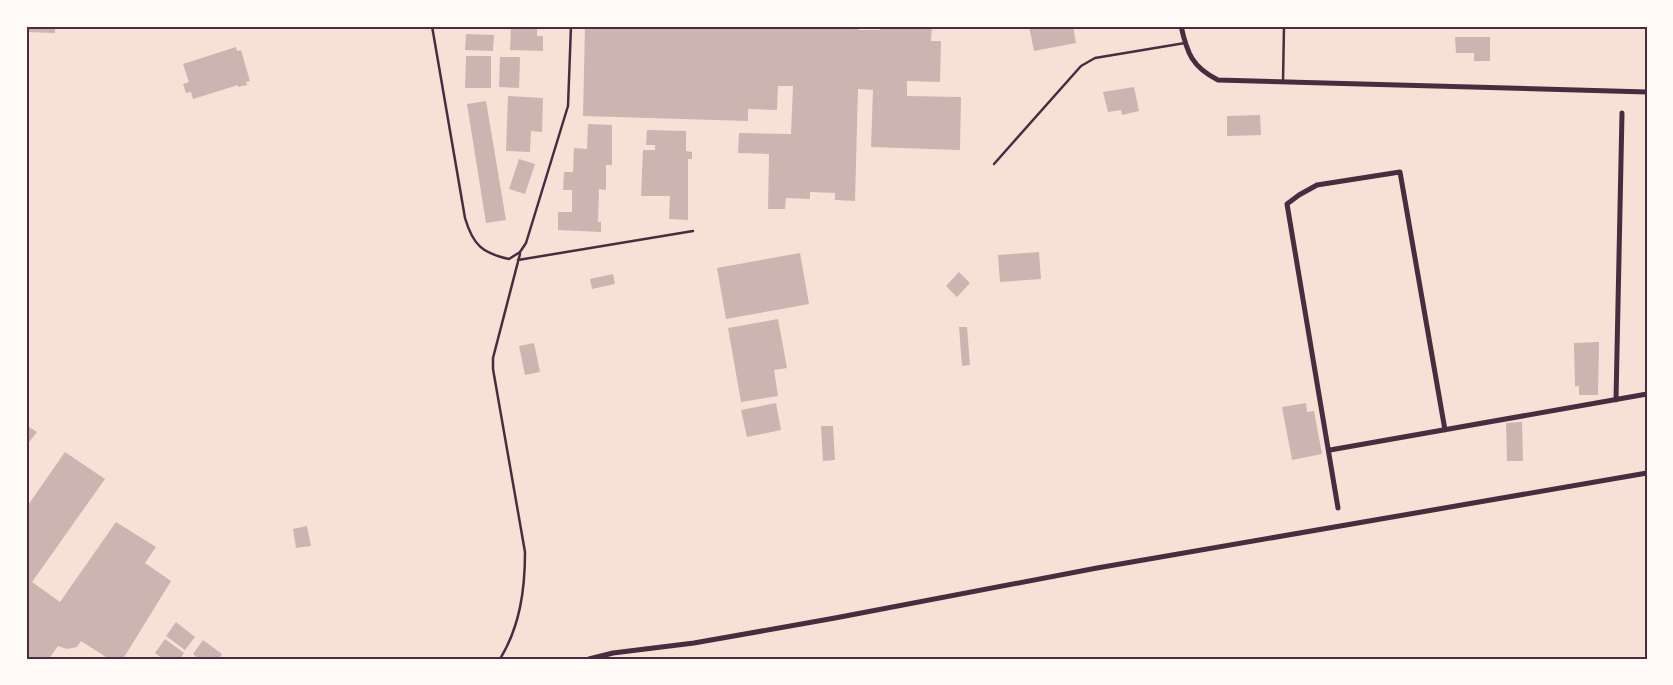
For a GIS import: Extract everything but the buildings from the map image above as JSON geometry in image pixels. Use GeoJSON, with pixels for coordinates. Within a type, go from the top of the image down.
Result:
{"type":"FeatureCollection","features":[{"type":"Feature","properties":{"kind":"street"},"geometry":{"type":"LineString","coordinates":[[1181,26],[1185,43],[1193,61],[1206,74],[1218,80],[1647,92]]}},
{"type":"Feature","properties":{"kind":"street"},"geometry":{"type":"LineString","coordinates":[[1616,400],[1622,113]]}},
{"type":"Feature","properties":{"kind":"street"},"geometry":{"type":"LineString","coordinates":[[1338,508],[1330,450],[1287,204],[1299,195],[1317,185],[1400,172],[1445,430]]}},
{"type":"Feature","properties":{"kind":"street"},"geometry":{"type":"LineString","coordinates":[[1330,450],[1647,394]]}},
{"type":"Feature","properties":{"kind":"street"},"geometry":{"type":"LineString","coordinates":[[589,659],[613,653],[694,643],[1097,568],[1647,473]]}},
{"type":"Feature","properties":{"kind":"lane"},"geometry":{"type":"LineString","coordinates":[[432,26],[465,218],[469,231],[478,245],[493,255],[509,259],[520,252]]}},
{"type":"Feature","properties":{"kind":"lane"},"geometry":{"type":"LineString","coordinates":[[500,659],[517,621],[525,579],[523,538],[493,370],[495,347],[520,252],[526,243],[568,106],[571,26]]}},
{"type":"Feature","properties":{"kind":"lane"},"geometry":{"type":"LineString","coordinates":[[1283,82],[1284,26]]}},
{"type":"Feature","properties":{"kind":"lane"},"geometry":{"type":"LineString","coordinates":[[994,164],[1085,63],[1095,58],[1185,43]]}},
{"type":"Feature","properties":{"kind":"lane"},"geometry":{"type":"LineString","coordinates":[[518,260],[693,230]]}}]}
